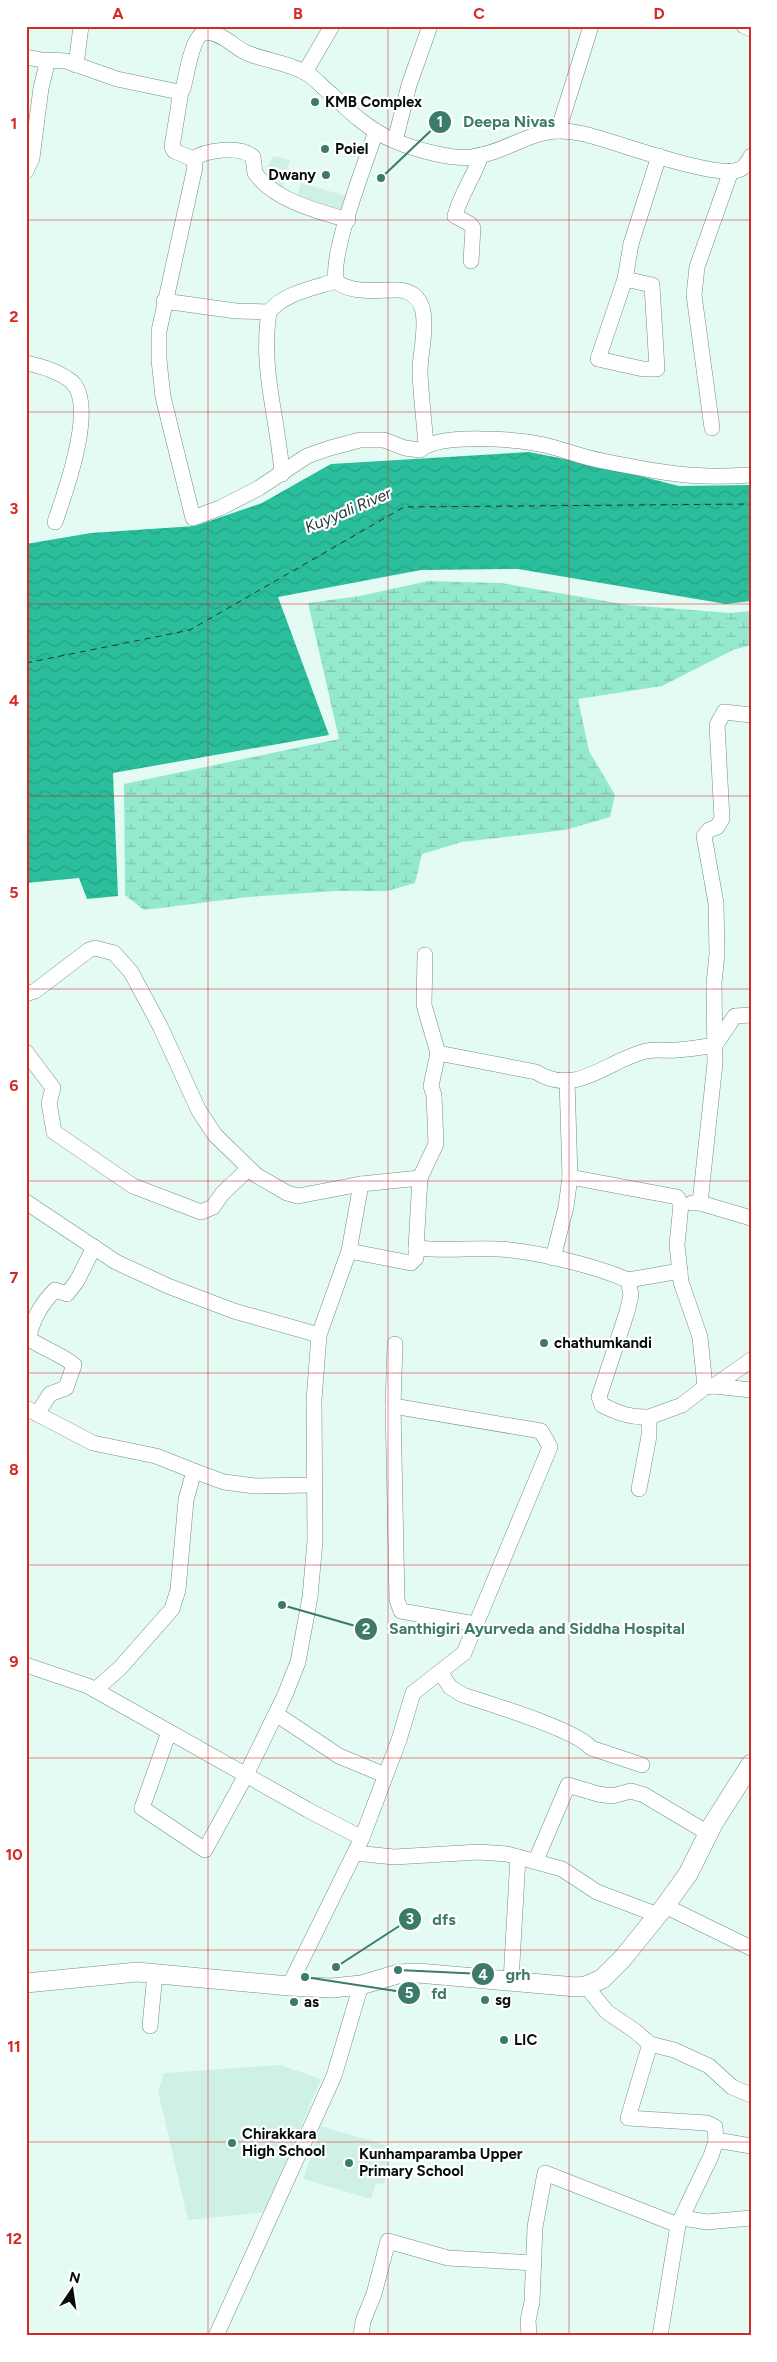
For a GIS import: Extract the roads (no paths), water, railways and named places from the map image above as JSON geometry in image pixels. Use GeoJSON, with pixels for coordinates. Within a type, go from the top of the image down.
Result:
{"type":"FeatureCollection","features":[{"type":"Feature","properties":{"kind":"main road"},"geometry":{"type":"LineString","coordinates":[[26,1983],[137,1972],[289,1986],[332,1988],[361,1985],[390,1976],[410,1973],[586,1986],[602,1979],[613,1970],[662,1910],[688,1874],[708,1833],[751,1764]]}},
{"type":"Feature","properties":{"kind":"street"},"geometry":{"type":"LineString","coordinates":[[76,65],[81,26]]}},
{"type":"Feature","properties":{"kind":"street"},"geometry":{"type":"LineString","coordinates":[[305,72],[332,26]]}},
{"type":"Feature","properties":{"kind":"street"},"geometry":{"type":"LineString","coordinates":[[395,141],[409,85],[430,26]]}},
{"type":"Feature","properties":{"kind":"street"},"geometry":{"type":"LineString","coordinates":[[558,131],[592,26]]}},
{"type":"Feature","properties":{"kind":"street"},"geometry":{"type":"LineString","coordinates":[[744,26],[751,29]]}},
{"type":"Feature","properties":{"kind":"street"},"geometry":{"type":"LineString","coordinates":[[348,220],[302,206],[269,186],[255,173],[252,156],[248,152],[228,151],[192,158],[174,151],[172,147],[181,91],[194,46],[201,30],[213,33],[247,53],[305,72],[351,113],[376,131],[395,141],[445,155],[470,158],[500,151],[526,137],[549,130],[582,134],[706,168],[738,170],[744,167],[751,156]]}},
{"type":"Feature","properties":{"kind":"street"},"geometry":{"type":"LineString","coordinates":[[26,57],[47,61],[52,58],[117,79],[181,91]]}},
{"type":"Feature","properties":{"kind":"street"},"geometry":{"type":"LineString","coordinates":[[26,171],[32,158],[47,61]]}},
{"type":"Feature","properties":{"kind":"street"},"geometry":{"type":"LineString","coordinates":[[376,131],[334,271],[336,281],[349,289],[408,292],[419,302],[425,318],[425,336],[420,370],[426,445]]}},
{"type":"Feature","properties":{"kind":"street"},"geometry":{"type":"LineString","coordinates":[[471,261],[474,228],[455,216],[457,206],[475,173],[481,155]]}},
{"type":"Feature","properties":{"kind":"street"},"geometry":{"type":"LineString","coordinates":[[625,279],[652,286],[657,369],[643,369],[598,359],[625,279],[631,244],[659,156]]}},
{"type":"Feature","properties":{"kind":"street"},"geometry":{"type":"LineString","coordinates":[[192,158],[195,167],[177,254],[164,301],[160,331],[160,360],[163,397],[193,518],[220,508],[282,474],[307,456],[360,440],[384,440],[405,448],[420,450],[426,445],[453,439],[482,439],[540,444],[601,461],[663,472],[718,477],[751,475]]}},
{"type":"Feature","properties":{"kind":"street"},"geometry":{"type":"LineString","coordinates":[[712,428],[694,295],[697,267],[730,171]]}},
{"type":"Feature","properties":{"kind":"street"},"geometry":{"type":"LineString","coordinates":[[282,474],[277,422],[266,369],[270,312],[280,302],[306,290],[336,281]]}},
{"type":"Feature","properties":{"kind":"street"},"geometry":{"type":"LineString","coordinates":[[164,301],[236,311],[270,312]]}},
{"type":"Feature","properties":{"kind":"street"},"geometry":{"type":"LineString","coordinates":[[26,363],[56,373],[72,383],[82,403],[79,442],[55,522]]}},
{"type":"Feature","properties":{"kind":"street"},"geometry":{"type":"LineString","coordinates":[[700,1202],[715,1063],[714,984],[717,929],[712,880],[704,836],[709,830],[717,827],[722,819],[717,725],[724,712],[751,715]]}},
{"type":"Feature","properties":{"kind":"street"},"geometry":{"type":"LineString","coordinates":[[26,994],[35,991],[89,950],[95,948],[114,953],[131,972],[160,1026],[200,1111],[215,1135],[248,1169],[287,1193],[298,1196],[360,1184],[420,1178]]}},
{"type":"Feature","properties":{"kind":"street"},"geometry":{"type":"LineString","coordinates":[[350,1251],[411,1263],[416,1258],[420,1178],[436,1144],[434,1095],[431,1086],[438,1052],[424,1005],[425,955]]}},
{"type":"Feature","properties":{"kind":"street"},"geometry":{"type":"LineString","coordinates":[[438,1052],[536,1072],[546,1079],[567,1080],[594,1074],[646,1051],[678,1050],[715,1045],[735,1016],[751,1015]]}},
{"type":"Feature","properties":{"kind":"street"},"geometry":{"type":"LineString","coordinates":[[26,1052],[54,1088],[49,1103],[54,1132],[133,1186],[201,1212],[213,1207],[222,1194],[248,1169]]}},
{"type":"Feature","properties":{"kind":"street"},"geometry":{"type":"LineString","coordinates":[[553,1258],[566,1207],[570,1177],[567,1080]]}},
{"type":"Feature","properties":{"kind":"street"},"geometry":{"type":"LineString","coordinates":[[570,1177],[677,1197],[681,1204],[677,1245],[681,1282],[700,1337],[710,1386]]}},
{"type":"Feature","properties":{"kind":"street"},"geometry":{"type":"LineString","coordinates":[[169,1732],[142,1808],[205,1850],[246,1775],[276,1714],[298,1662],[310,1597],[315,1541],[314,1400],[319,1335],[350,1251],[360,1184]]}},
{"type":"Feature","properties":{"kind":"street"},"geometry":{"type":"LineString","coordinates":[[26,1202],[116,1262],[168,1286],[234,1311],[319,1335]]}},
{"type":"Feature","properties":{"kind":"street"},"geometry":{"type":"LineString","coordinates":[[681,1204],[700,1202],[751,1218]]}},
{"type":"Feature","properties":{"kind":"street"},"geometry":{"type":"LineString","coordinates":[[94,1247],[77,1281],[67,1294],[54,1290],[45,1300],[30,1330],[28,1338],[43,1349],[70,1361],[74,1365],[66,1388],[50,1394],[32,1411],[93,1443],[156,1456],[224,1482],[255,1486],[314,1485]]}},
{"type":"Feature","properties":{"kind":"street"},"geometry":{"type":"LineString","coordinates":[[416,1248],[442,1251],[498,1248],[553,1258],[612,1273],[628,1280],[680,1271]]}},
{"type":"Feature","properties":{"kind":"street"},"geometry":{"type":"LineString","coordinates":[[628,1280],[631,1295],[599,1397],[602,1405],[631,1418],[649,1417],[682,1405],[751,1360]]}},
{"type":"Feature","properties":{"kind":"street"},"geometry":{"type":"LineString","coordinates":[[395,1344],[393,1406],[397,1600],[401,1611],[475,1624]]}},
{"type":"Feature","properties":{"kind":"street"},"geometry":{"type":"LineString","coordinates":[[710,1386],[751,1390]]}},
{"type":"Feature","properties":{"kind":"street"},"geometry":{"type":"LineString","coordinates":[[289,1986],[362,1838],[399,1740],[413,1694],[464,1653],[550,1447],[541,1431],[393,1406]]}},
{"type":"Feature","properties":{"kind":"street"},"geometry":{"type":"LineString","coordinates":[[639,1489],[650,1436],[649,1417]]}},
{"type":"Feature","properties":{"kind":"street"},"geometry":{"type":"LineString","coordinates":[[94,1690],[120,1668],[172,1609],[178,1590],[186,1500],[194,1471]]}},
{"type":"Feature","properties":{"kind":"street"},"geometry":{"type":"LineString","coordinates":[[26,1665],[94,1690],[362,1838]]}},
{"type":"Feature","properties":{"kind":"street"},"geometry":{"type":"LineString","coordinates":[[441,1673],[450,1687],[464,1695],[566,1731],[587,1742],[591,1748],[642,1765]]}},
{"type":"Feature","properties":{"kind":"street"},"geometry":{"type":"LineString","coordinates":[[276,1714],[338,1756],[385,1775]]}},
{"type":"Feature","properties":{"kind":"street"},"geometry":{"type":"LineString","coordinates":[[536,1860],[568,1785],[612,1796],[631,1791],[638,1793],[708,1833]]}},
{"type":"Feature","properties":{"kind":"street"},"geometry":{"type":"LineString","coordinates":[[355,1853],[394,1857],[479,1852],[536,1860],[562,1869],[597,1892],[662,1910],[751,1948]]}},
{"type":"Feature","properties":{"kind":"street"},"geometry":{"type":"LineString","coordinates":[[511,1981],[518,1857]]}},
{"type":"Feature","properties":{"kind":"street"},"geometry":{"type":"LineString","coordinates":[[150,2026],[155,1974]]}},
{"type":"Feature","properties":{"kind":"street"},"geometry":{"type":"LineString","coordinates":[[216,2336],[334,2076],[361,1985]]}},
{"type":"Feature","properties":{"kind":"street"},"geometry":{"type":"LineString","coordinates":[[586,1986],[607,2012],[635,2030],[650,2044],[674,2050],[709,2066],[732,2087],[751,2095]]}},
{"type":"Feature","properties":{"kind":"street"},"geometry":{"type":"LineString","coordinates":[[650,2044],[628,2118],[707,2123],[715,2127],[716,2140],[711,2156],[681,2222],[660,2336]]}},
{"type":"Feature","properties":{"kind":"street"},"geometry":{"type":"LineString","coordinates":[[716,2140],[751,2146]]}},
{"type":"Feature","properties":{"kind":"street"},"geometry":{"type":"LineString","coordinates":[[528,2336],[528,2320],[532,2302],[536,2218],[544,2173],[681,2222],[751,2218]]}},
{"type":"Feature","properties":{"kind":"street"},"geometry":{"type":"LineString","coordinates":[[361,2336],[363,2321],[374,2294],[388,2241],[448,2258],[534,2263]]}},
{"type":"Feature","properties":{"kind":"water","name":"Kuyyali River"},"geometry":{"type":"Polygon","coordinates":[[[529,452],[605,467],[679,486],[751,485],[751,601],[726,604],[518,569],[421,570],[278,597],[329,735],[113,773],[118,896],[87,899],[79,878],[26,883],[26,544],[91,533],[195,526],[262,503],[331,464],[529,452]]]}},
{"type":"Feature","properties":{"kind":"place","name":"KMB Complex"},"geometry":{"type":"Point","coordinates":[315,102]}},
{"type":"Feature","properties":{"kind":"place","name":"Poiel"},"geometry":{"type":"Point","coordinates":[325,149]}},
{"type":"Feature","properties":{"kind":"place","name":"Dwany"},"geometry":{"type":"Point","coordinates":[326,175]}},
{"type":"Feature","properties":{"kind":"place","name":"Deepa Nivas"},"geometry":{"type":"Point","coordinates":[381,178]}},
{"type":"Feature","properties":{"kind":"place","name":"chathumkandi"},"geometry":{"type":"Point","coordinates":[544,1343]}},
{"type":"Feature","properties":{"kind":"place","name":"Santhigiri Ayurveda and Siddha Hospital"},"geometry":{"type":"Point","coordinates":[282,1605]}},
{"type":"Feature","properties":{"kind":"place","name":"dfs"},"geometry":{"type":"Point","coordinates":[336,1967]}},
{"type":"Feature","properties":{"kind":"place","name":"grh"},"geometry":{"type":"Point","coordinates":[398,1970]}},
{"type":"Feature","properties":{"kind":"place","name":"fd"},"geometry":{"type":"Point","coordinates":[305,1977]}},
{"type":"Feature","properties":{"kind":"place","name":"sg"},"geometry":{"type":"Point","coordinates":[485,2000]}},
{"type":"Feature","properties":{"kind":"place","name":"as"},"geometry":{"type":"Point","coordinates":[294,2002]}},
{"type":"Feature","properties":{"kind":"place","name":"LIC"},"geometry":{"type":"Point","coordinates":[504,2040]}},
{"type":"Feature","properties":{"kind":"place","name":"Chirakkara High School"},"geometry":{"type":"Point","coordinates":[232,2143]}},
{"type":"Feature","properties":{"kind":"place","name":"Kunhamparamba Upper Primary School"},"geometry":{"type":"Point","coordinates":[349,2163]}}]}
